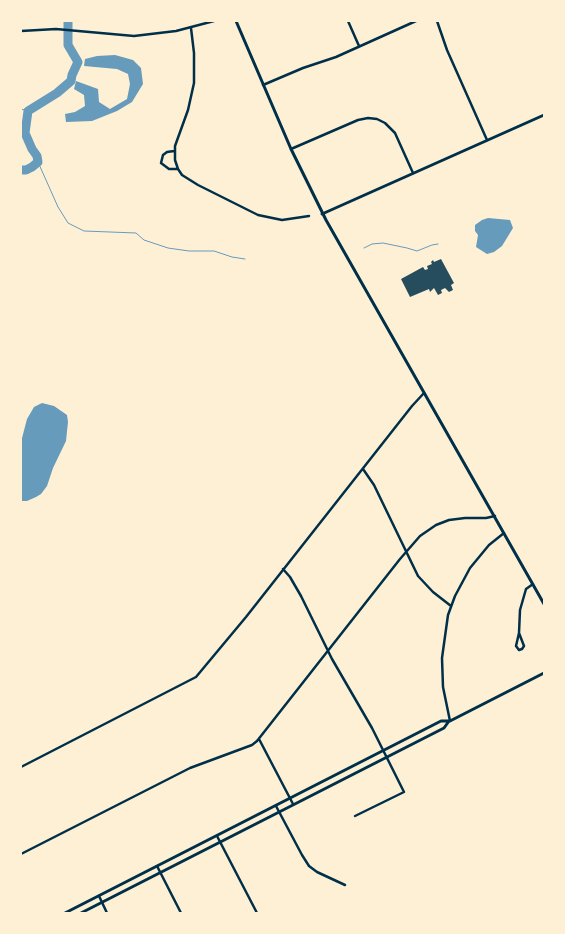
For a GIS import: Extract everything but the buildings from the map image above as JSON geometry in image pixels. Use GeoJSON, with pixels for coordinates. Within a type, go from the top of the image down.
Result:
{"type":"FeatureCollection","features":[{"type":"Feature","properties":{"kind":"street"},"geometry":{"type":"LineString","coordinates":[[21,31],[56,29],[134,36],[191,28],[214,21]]}},
{"type":"Feature","properties":{"kind":"street"},"geometry":{"type":"LineString","coordinates":[[236,21],[291,149],[322,214],[544,604]]}},
{"type":"Feature","properties":{"kind":"street"},"geometry":{"type":"LineString","coordinates":[[348,21],[359,46]]}},
{"type":"Feature","properties":{"kind":"street"},"geometry":{"type":"LineString","coordinates":[[263,85],[416,21]]}},
{"type":"Feature","properties":{"kind":"street"},"geometry":{"type":"LineString","coordinates":[[437,21],[442,39],[487,140]]}},
{"type":"Feature","properties":{"kind":"street"},"geometry":{"type":"LineString","coordinates":[[191,28],[194,53],[194,83],[188,110],[174,150],[178,169],[182,175],[258,215],[282,220],[309,216]]}},
{"type":"Feature","properties":{"kind":"street"},"geometry":{"type":"LineString","coordinates":[[322,214],[544,115]]}},
{"type":"Feature","properties":{"kind":"street"},"geometry":{"type":"LineString","coordinates":[[291,149],[358,120],[377,119],[389,126],[395,133],[412,173]]}},
{"type":"Feature","properties":{"kind":"street"},"geometry":{"type":"LineString","coordinates":[[174,150],[163,155],[161,163],[169,169],[178,169]]}},
{"type":"Feature","properties":{"kind":"street"},"geometry":{"type":"LineString","coordinates":[[21,767],[196,677],[284,569],[412,406],[425,393]]}},
{"type":"Feature","properties":{"kind":"street"},"geometry":{"type":"LineString","coordinates":[[362,469],[374,485],[422,581],[451,606]]}},
{"type":"Feature","properties":{"kind":"street"},"geometry":{"type":"LineString","coordinates":[[21,854],[190,768],[248,747],[259,739],[406,552],[425,532],[443,522],[460,518],[486,518],[494,516]]}},
{"type":"Feature","properties":{"kind":"street"},"geometry":{"type":"LineString","coordinates":[[450,721],[443,687],[442,658],[444,636],[451,606],[459,588],[477,558],[488,544],[504,533]]}},
{"type":"Feature","properties":{"kind":"street"},"geometry":{"type":"LineString","coordinates":[[284,569],[297,589],[404,792],[355,816]]}},
{"type":"Feature","properties":{"kind":"street"},"geometry":{"type":"LineString","coordinates":[[519,633],[524,646],[519,650],[516,646],[519,633],[520,610],[526,589],[533,584]]}},
{"type":"Feature","properties":{"kind":"street"},"geometry":{"type":"LineString","coordinates":[[81,913],[444,728],[450,721],[544,673]]}},
{"type":"Feature","properties":{"kind":"street"},"geometry":{"type":"LineString","coordinates":[[66,913],[441,721],[450,721]]}},
{"type":"Feature","properties":{"kind":"street"},"geometry":{"type":"LineString","coordinates":[[259,739],[293,804]]}},
{"type":"Feature","properties":{"kind":"street"},"geometry":{"type":"LineString","coordinates":[[276,806],[309,866],[345,885]]}},
{"type":"Feature","properties":{"kind":"street"},"geometry":{"type":"LineString","coordinates":[[217,836],[257,913]]}},
{"type":"Feature","properties":{"kind":"street"},"geometry":{"type":"LineString","coordinates":[[157,866],[182,913]]}},
{"type":"Feature","properties":{"kind":"street"},"geometry":{"type":"LineString","coordinates":[[99,896],[107,913]]}},
{"type":"Feature","properties":{"kind":"water"},"geometry":{"type":"Polygon","coordinates":[[[115,55],[133,60],[141,68],[143,84],[132,102],[117,111],[92,121],[66,122],[65,114],[75,112],[85,106],[84,95],[74,89],[76,81],[98,89],[99,102],[110,109],[127,99],[130,84],[128,74],[117,69],[84,66],[85,59],[115,55]]]}},
{"type":"Feature","properties":{"kind":"water"},"geometry":{"type":"Polygon","coordinates":[[[488,218],[510,220],[513,228],[502,246],[494,252],[487,254],[476,247],[478,235],[475,231],[475,225],[488,218]]]}},
{"type":"Feature","properties":{"kind":"water"},"geometry":{"type":"Polygon","coordinates":[[[42,403],[54,406],[67,415],[66,441],[47,486],[41,494],[27,501],[21,501],[21,442],[27,419],[34,407],[42,403]]]}},
{"type":"Feature","properties":{"kind":"waterway"},"geometry":{"type":"LineString","coordinates":[[21,170],[26,170],[38,162],[37,156],[25,133],[28,111],[57,93],[71,81],[78,62],[68,45],[68,21]]}},
{"type":"Feature","properties":{"kind":"waterway"},"geometry":{"type":"LineString","coordinates":[[21,109],[28,111]]}},
{"type":"Feature","properties":{"kind":"waterway"},"geometry":{"type":"LineString","coordinates":[[38,162],[58,207],[68,223],[84,231],[136,233],[144,240],[168,248],[189,251],[214,251],[245,259]]}},
{"type":"Feature","properties":{"kind":"waterway"},"geometry":{"type":"LineString","coordinates":[[364,248],[372,244],[383,243],[417,251],[438,244]]}}]}
